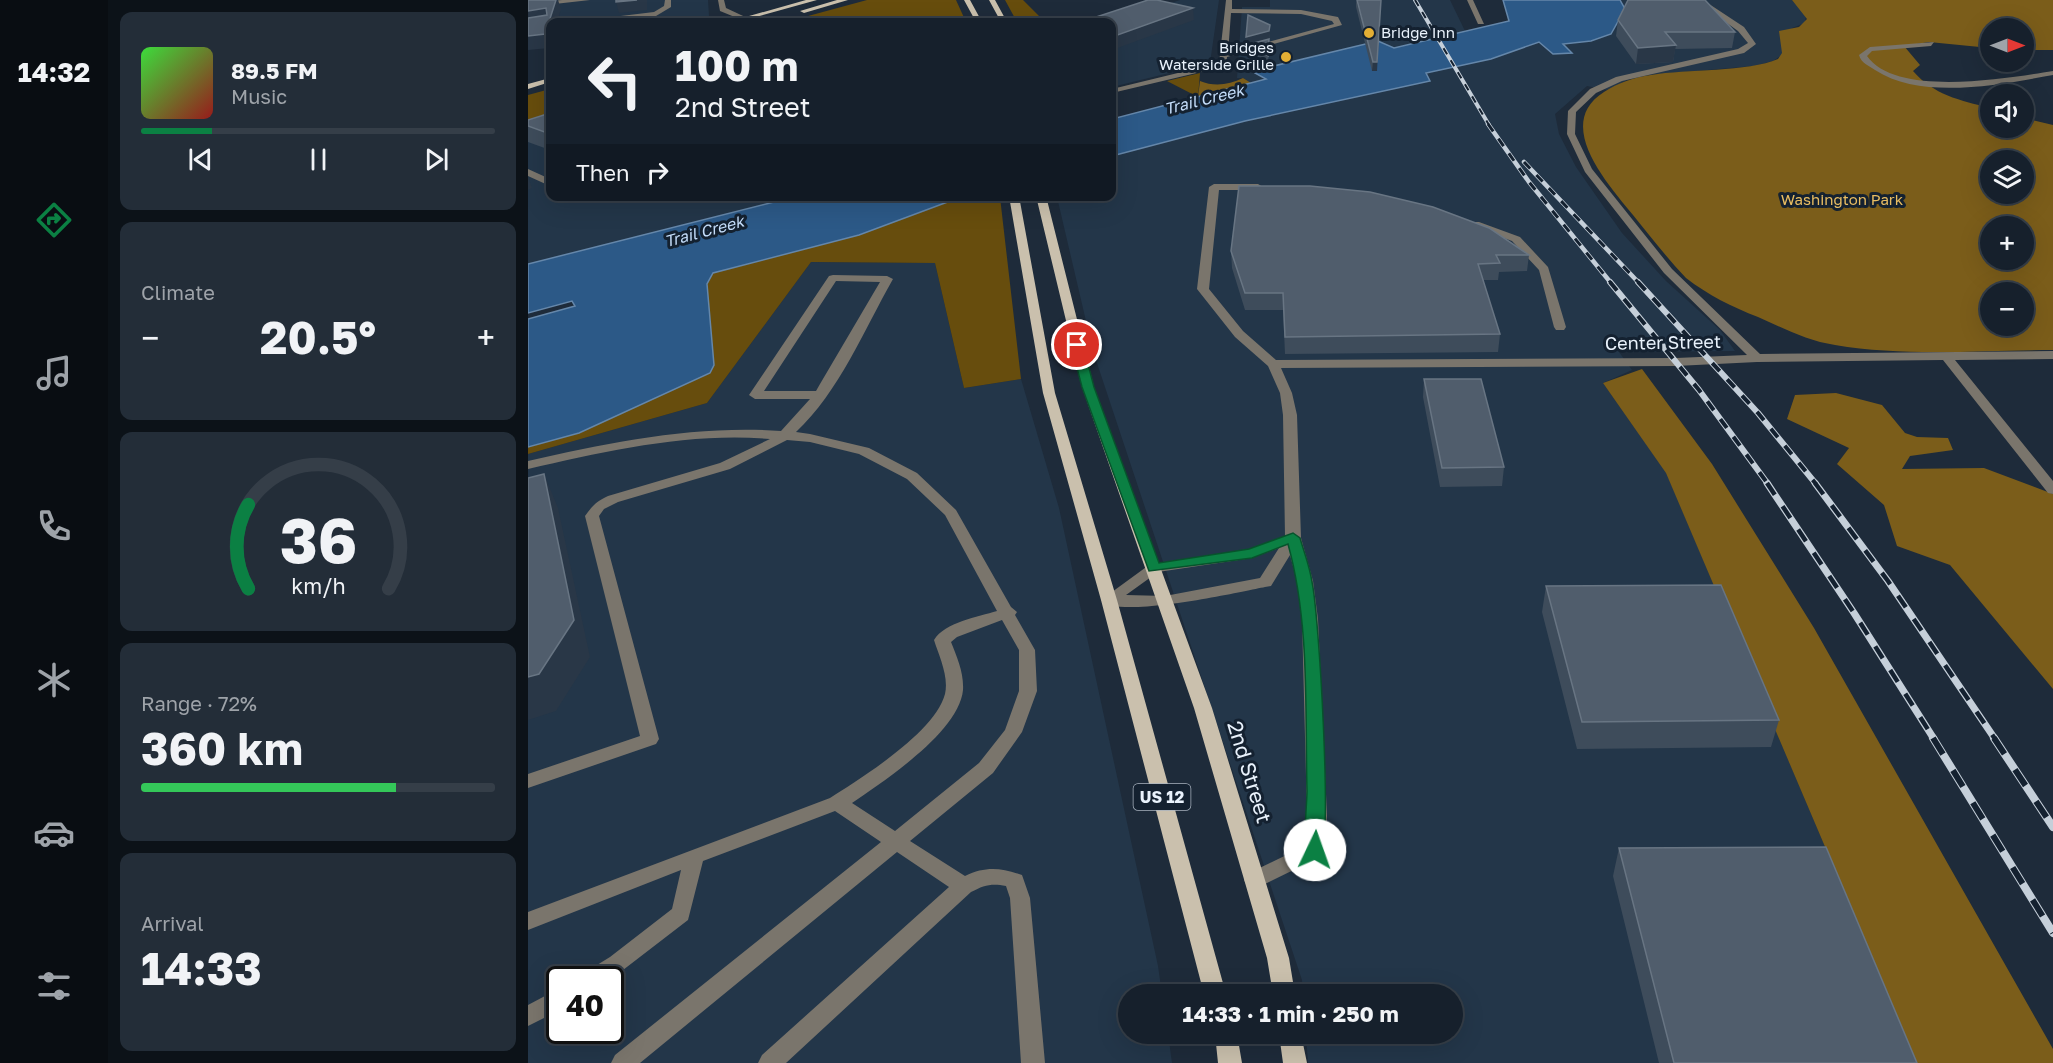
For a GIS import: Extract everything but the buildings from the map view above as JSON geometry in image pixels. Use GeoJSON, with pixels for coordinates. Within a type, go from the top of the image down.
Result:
{"type":"FeatureCollection","features":[{"type":"Feature","properties":{"kind":"main road"},"geometry":{"type":"LineString","coordinates":[[749,18],[814,0]]}},
{"type":"Feature","properties":{"kind":"main road"},"geometry":{"type":"LineString","coordinates":[[778,18],[845,0]]}},
{"type":"Feature","properties":{"kind":"main road"},"geometry":{"type":"LineString","coordinates":[[967,0],[977,18]]}},
{"type":"Feature","properties":{"kind":"main road"},"geometry":{"type":"LineString","coordinates":[[992,0],[1003,18]]}},
{"type":"Feature","properties":{"kind":"main road"},"geometry":{"type":"LineString","coordinates":[[528,77],[546,72]]}},
{"type":"Feature","properties":{"kind":"main road"},"geometry":{"type":"LineString","coordinates":[[528,87],[546,81]]}},
{"type":"Feature","properties":{"kind":"main road","name":"US 12"},"geometry":{"type":"LineString","coordinates":[[1015,201],[1021,248],[1049,393],[1109,600],[1212,984]]}},
{"type":"Feature","properties":{"kind":"main road","name":"2nd Street"},"geometry":{"type":"LineString","coordinates":[[1042,201],[1088,387],[1203,708],[1278,958],[1282,984]]}},
{"type":"Feature","properties":{"kind":"main road"},"geometry":{"type":"LineString","coordinates":[[1227,1044],[1230,1063]]}},
{"type":"Feature","properties":{"kind":"main road"},"geometry":{"type":"LineString","coordinates":[[1292,1044],[1295,1063]]}},
{"type":"Feature","properties":{"kind":"street"},"geometry":{"type":"LineString","coordinates":[[528,5],[587,0]]}},
{"type":"Feature","properties":{"kind":"street"},"geometry":{"type":"LineString","coordinates":[[616,18],[656,14],[667,6],[668,0]]}},
{"type":"Feature","properties":{"kind":"street"},"geometry":{"type":"LineString","coordinates":[[721,0],[723,9],[739,18]]}},
{"type":"Feature","properties":{"kind":"street"},"geometry":{"type":"LineString","coordinates":[[1222,74],[1229,0]]}},
{"type":"Feature","properties":{"kind":"street"},"geometry":{"type":"LineString","coordinates":[[1270,0],[1271,11]]}},
{"type":"Feature","properties":{"kind":"street"},"geometry":{"type":"LineString","coordinates":[[1470,0],[1481,22]]}},
{"type":"Feature","properties":{"kind":"street"},"geometry":{"type":"LineString","coordinates":[[1698,0],[1741,29],[1752,44],[1741,51],[1619,79],[1593,91],[1572,111],[1571,134],[1588,170],[1668,272],[1757,358]]}},
{"type":"Feature","properties":{"kind":"street"},"geometry":{"type":"LineString","coordinates":[[1116,90],[1338,25],[1335,19],[1329,16],[1271,11],[1228,11]]}},
{"type":"Feature","properties":{"kind":"street"},"geometry":{"type":"LineString","coordinates":[[1931,44],[1870,49],[1863,55],[1863,59],[1888,74],[1933,83],[1989,83],[2053,73]]}},
{"type":"Feature","properties":{"kind":"street"},"geometry":{"type":"LineString","coordinates":[[528,172],[546,181]]}},
{"type":"Feature","properties":{"kind":"street"},"geometry":{"type":"LineString","coordinates":[[1254,880],[1315,850],[1317,816],[1310,619],[1305,581],[1293,538],[1290,415],[1286,393],[1273,364],[1239,334],[1203,289],[1214,187],[1271,187]]}},
{"type":"Feature","properties":{"kind":"street"},"geometry":{"type":"LineString","coordinates":[[1462,220],[1516,238],[1544,269],[1560,327]]}},
{"type":"Feature","properties":{"kind":"street"},"geometry":{"type":"LineString","coordinates":[[528,781],[650,739],[592,516],[599,506],[613,499],[714,468],[753,452],[784,435],[804,416],[819,395],[887,279],[833,278],[755,395],[819,395]]}},
{"type":"Feature","properties":{"kind":"street","name":"Center Street"},"geometry":{"type":"LineString","coordinates":[[1273,364],[1676,362],[1757,358],[2053,355]]}},
{"type":"Feature","properties":{"kind":"street"},"geometry":{"type":"LineString","coordinates":[[1946,356],[2053,490]]}},
{"type":"Feature","properties":{"kind":"street"},"geometry":{"type":"LineString","coordinates":[[528,465],[662,438],[715,432],[784,435],[819,440],[859,450],[897,464],[937,495],[951,513],[1009,612],[1028,650],[1028,691],[1013,732],[986,768],[623,1063]]}},
{"type":"Feature","properties":{"kind":"street"},"geometry":{"type":"LineString","coordinates":[[1109,600],[1154,568],[1252,553],[1293,538]]}},
{"type":"Feature","properties":{"kind":"street"},"geometry":{"type":"LineString","coordinates":[[1109,600],[1165,601],[1265,582],[1293,538]]}},
{"type":"Feature","properties":{"kind":"street"},"geometry":{"type":"LineString","coordinates":[[528,921],[837,803],[881,774],[930,732],[945,714],[954,692],[953,671],[942,640],[951,633],[1009,612]]}},
{"type":"Feature","properties":{"kind":"street"},"geometry":{"type":"LineString","coordinates":[[837,803],[897,840],[964,886]]}},
{"type":"Feature","properties":{"kind":"street"},"geometry":{"type":"LineString","coordinates":[[615,966],[681,914],[694,856]]}},
{"type":"Feature","properties":{"kind":"street"},"geometry":{"type":"LineString","coordinates":[[770,1063],[964,886],[981,876],[1001,876],[1015,881],[1020,898],[1033,1063]]}},
{"type":"Feature","properties":{"kind":"street"},"geometry":{"type":"LineString","coordinates":[[528,1017],[546,1006]]}},
{"type":"Feature","properties":{"kind":"shaded area"},"geometry":{"type":"Polygon","coordinates":[[[560,0],[708,0],[709,16],[546,19],[528,3],[560,0]]]}},
{"type":"Feature","properties":{"kind":"shaded area"},"geometry":{"type":"Polygon","coordinates":[[[867,0],[956,0],[964,18],[801,18],[867,0]]]}},
{"type":"Feature","properties":{"kind":"shaded area"},"geometry":{"type":"Polygon","coordinates":[[[1005,0],[1023,0],[1041,18],[1015,18],[1005,0]]]}},
{"type":"Feature","properties":{"kind":"shaded area"},"geometry":{"type":"Polygon","coordinates":[[[1180,0],[1219,0],[1210,63],[1116,86],[1116,22],[1180,0]]]}},
{"type":"Feature","properties":{"kind":"shaded area"},"geometry":{"type":"Polygon","coordinates":[[[1270,0],[1450,0],[1465,31],[1394,48],[1378,41],[1258,70],[1267,78],[1251,83],[1243,78],[1237,78],[1242,7],[1270,7],[1270,0]]]}},
{"type":"Feature","properties":{"kind":"shaded area"},"geometry":{"type":"Polygon","coordinates":[[[1620,0],[1792,0],[1806,15],[1805,23],[1792,28],[1782,55],[1773,61],[1754,66],[1650,75],[1629,79],[1607,90],[1587,86],[1555,114],[1559,134],[1576,167],[1622,233],[1666,281],[1720,330],[1735,351],[1619,352],[1632,370],[1603,383],[1666,472],[1917,1063],[1308,1063],[1307,1044],[1463,1044],[1463,984],[1302,984],[1093,351],[1058,201],[1116,201],[1116,155],[1245,121],[1429,81],[1426,73],[1491,59],[1539,42],[1553,54],[1571,53],[1562,44],[1591,41],[1611,34],[1625,9],[1620,0]]]}},
{"type":"Feature","properties":{"kind":"shaded area"},"geometry":{"type":"Polygon","coordinates":[[[1200,73],[1198,97],[1167,81],[1200,73]]]}},
{"type":"Feature","properties":{"kind":"shaded area"},"geometry":{"type":"Polygon","coordinates":[[[546,90],[546,127],[528,133],[528,95],[546,90]]]}},
{"type":"Feature","properties":{"kind":"shaded area"},"geometry":{"type":"Polygon","coordinates":[[[546,127],[546,201],[782,201],[528,264],[528,133],[546,127]]]}},
{"type":"Feature","properties":{"kind":"shaded area"},"geometry":{"type":"Polygon","coordinates":[[[950,201],[1000,201],[1021,379],[964,388],[935,263],[811,262],[707,403],[528,454],[528,447],[579,433],[714,365],[707,284],[713,273],[859,235],[950,201]]]}},
{"type":"Feature","properties":{"kind":"shaded area"},"geometry":{"type":"Polygon","coordinates":[[[811,262],[935,263],[964,388],[1021,379],[1059,508],[1158,966],[1161,984],[1118,984],[1118,1044],[1169,1044],[1172,1063],[528,1063],[528,454],[707,403],[811,262]]]}},
{"type":"Feature","properties":{"kind":"green space","name":"Washington Park"},"geometry":{"type":"Polygon","coordinates":[[[1792,0],[2053,0],[2053,50],[2034,50],[2034,18],[1980,18],[1980,47],[1929,42],[1904,46],[1920,65],[1913,71],[1921,79],[1938,91],[1980,105],[1980,138],[2034,138],[2034,120],[2053,125],[2053,350],[1944,352],[1862,349],[1825,343],[1786,330],[1730,305],[1686,278],[1611,187],[1599,171],[1584,137],[1584,120],[1590,105],[1604,92],[1626,81],[1645,76],[1750,66],[1778,59],[1782,53],[1779,31],[1799,27],[1807,19],[1792,0]]]}},
{"type":"Feature","properties":{"kind":"green space"},"geometry":{"type":"Polygon","coordinates":[[[1243,78],[1251,83],[1198,97],[1200,81],[1222,84],[1243,78]]]}},
{"type":"Feature","properties":{"kind":"green space"},"geometry":{"type":"Polygon","coordinates":[[[1642,369],[1712,464],[1814,628],[2053,1049],[2053,1063],[1917,1063],[1666,473],[1603,383],[1642,369]]]}},
{"type":"Feature","properties":{"kind":"green space"},"geometry":{"type":"Polygon","coordinates":[[[1836,393],[1882,405],[1905,433],[1917,437],[1948,438],[1953,450],[1910,456],[1902,469],[1984,468],[2053,494],[2053,689],[1950,565],[1897,546],[1884,505],[1837,464],[1849,448],[1787,419],[1795,395],[1836,393]]]}},
{"type":"Feature","properties":{"kind":"water","name":"Trail Creek"},"geometry":{"type":"Polygon","coordinates":[[[1503,0],[1620,0],[1625,9],[1611,34],[1591,41],[1563,44],[1572,53],[1553,54],[1539,42],[1491,59],[1426,73],[1430,81],[1245,121],[1116,155],[1116,118],[1266,79],[1255,73],[1257,70],[1378,41],[1394,48],[1509,21],[1503,0]]]}},
{"type":"Feature","properties":{"kind":"water","name":"Trail Creek"},"geometry":{"type":"Polygon","coordinates":[[[778,201],[950,201],[859,235],[713,273],[707,284],[714,365],[710,373],[579,433],[528,447],[528,319],[575,306],[572,301],[528,313],[528,264],[778,201]]]}},
{"type":"Feature","properties":{"kind":"railway"},"geometry":{"type":"LineString","coordinates":[[1415,0],[1489,125]]}},
{"type":"Feature","properties":{"kind":"railway"},"geometry":{"type":"LineString","coordinates":[[1488,124],[1529,182],[1611,283]]}},
{"type":"Feature","properties":{"kind":"railway"},"geometry":{"type":"LineString","coordinates":[[1524,162],[1639,283]]}},
{"type":"Feature","properties":{"kind":"railway"},"geometry":{"type":"LineString","coordinates":[[1610,282],[1699,390],[1768,484]]}},
{"type":"Feature","properties":{"kind":"railway"},"geometry":{"type":"LineString","coordinates":[[1638,282],[1758,413],[1816,484]]}},
{"type":"Feature","properties":{"kind":"railway"},"geometry":{"type":"LineString","coordinates":[[1767,483],[1854,613],[1934,739]]}},
{"type":"Feature","properties":{"kind":"railway"},"geometry":{"type":"LineString","coordinates":[[1815,483],[1888,581],[1995,739]]}},
{"type":"Feature","properties":{"kind":"railway"},"geometry":{"type":"LineString","coordinates":[[1933,738],[2053,933]]}},
{"type":"Feature","properties":{"kind":"railway"},"geometry":{"type":"LineString","coordinates":[[1994,738],[2053,827]]}},
{"type":"Feature","properties":{"kind":"place","name":"Bridge Inn"},"geometry":{"type":"Point","coordinates":[1369,33]}},
{"type":"Feature","properties":{"kind":"place","name":"Bridges Waterside Grille"},"geometry":{"type":"Point","coordinates":[1286,57]}},
{"type":"Feature","properties":{"kind":"route"},"geometry":{"type":"LineString","coordinates":[[1077,345],[1088,387],[1154,568],[1252,553],[1293,538],[1305,581],[1310,619],[1317,816],[1315,850]]}}]}
